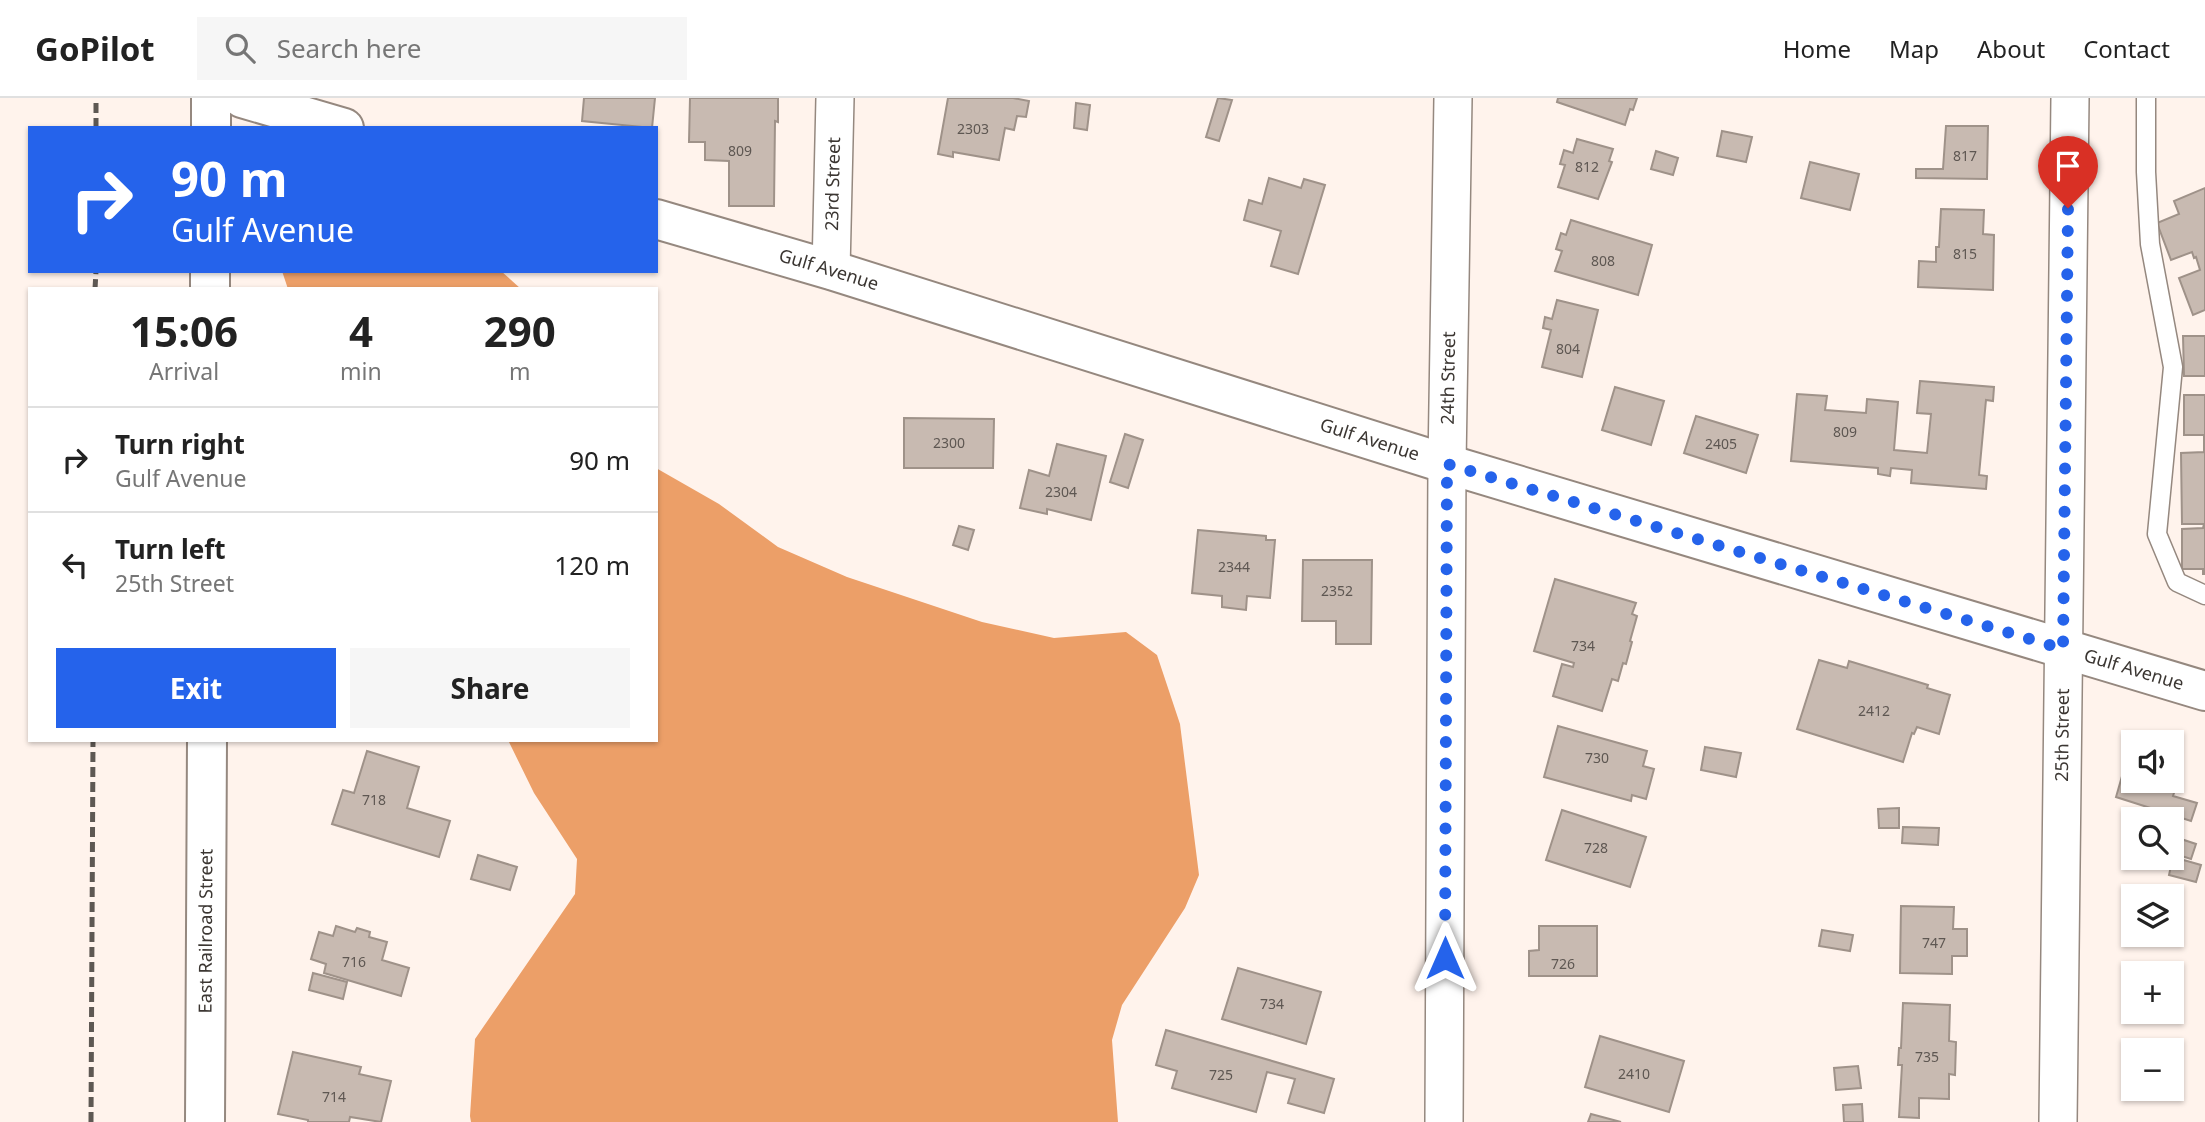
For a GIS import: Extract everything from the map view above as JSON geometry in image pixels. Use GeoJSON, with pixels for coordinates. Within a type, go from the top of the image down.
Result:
{"type":"FeatureCollection","features":[{"type":"Feature","properties":{"kind":"street"},"geometry":{"type":"LineString","coordinates":[[211,98],[211,126]]}},
{"type":"Feature","properties":{"kind":"street"},"geometry":{"type":"LineString","coordinates":[[242,98],[337,126]]}},
{"type":"Feature","properties":{"kind":"street","name":"23rd Street"},"geometry":{"type":"LineString","coordinates":[[831,270],[835,98]]}},
{"type":"Feature","properties":{"kind":"street","name":"24th Street"},"geometry":{"type":"LineString","coordinates":[[1444,1122],[1447,464],[1453,98]]}},
{"type":"Feature","properties":{"kind":"street","name":"25th Street"},"geometry":{"type":"LineString","coordinates":[[2058,1122],[2070,98]]}},
{"type":"Feature","properties":{"kind":"street","name":"Gulf Avenue"},"geometry":{"type":"LineString","coordinates":[[658,220],[831,270],[1447,464],[2205,691]]}},
{"type":"Feature","properties":{"kind":"street","name":"East Railroad Street"},"geometry":{"type":"LineString","coordinates":[[205,1122],[207,742]]}},
{"type":"Feature","properties":{"kind":"lane"},"geometry":{"type":"LineString","coordinates":[[2147,98],[2146,172],[2150,244],[2173,368],[2157,534],[2177,583],[2205,595]]}},
{"type":"Feature","properties":{"kind":"shaded area"},"geometry":{"type":"Polygon","coordinates":[[[283,273],[503,273],[519,287],[287,287],[283,273]]]}},
{"type":"Feature","properties":{"kind":"shaded area"},"geometry":{"type":"Polygon","coordinates":[[[658,469],[719,504],[778,547],[847,577],[982,622],[1054,638],[1126,632],[1157,655],[1180,724],[1199,875],[1185,908],[1122,1005],[1112,1040],[1118,1122],[471,1122],[475,1039],[575,894],[577,859],[534,793],[509,742],[658,742],[658,469]]]}},
{"type":"Feature","properties":{"kind":"building"},"geometry":{"type":"Polygon","coordinates":[[[584,98],[655,98],[652,126],[582,121],[584,98]]]}},
{"type":"Feature","properties":{"kind":"building"},"geometry":{"type":"Polygon","coordinates":[[[690,98],[778,98],[778,122],[775,121],[774,206],[729,206],[729,161],[705,160],[705,142],[689,142],[690,98]]]}},
{"type":"Feature","properties":{"kind":"building"},"geometry":{"type":"Polygon","coordinates":[[[948,98],[1013,98],[1029,101],[1026,117],[1017,116],[1014,130],[1005,128],[999,160],[953,152],[953,157],[938,154],[948,98]]]}},
{"type":"Feature","properties":{"kind":"building"},"geometry":{"type":"Polygon","coordinates":[[[1218,98],[1232,100],[1219,141],[1206,137],[1218,98]]]}},
{"type":"Feature","properties":{"kind":"building"},"geometry":{"type":"Polygon","coordinates":[[[1558,98],[1637,98],[1625,125],[1557,102],[1558,98]]]}},
{"type":"Feature","properties":{"kind":"building"},"geometry":{"type":"Polygon","coordinates":[[[1076,103],[1090,105],[1087,130],[1074,128],[1076,103]]]}},
{"type":"Feature","properties":{"kind":"building"},"geometry":{"type":"Polygon","coordinates":[[[1946,126],[1988,126],[1987,179],[1916,178],[1916,169],[1943,169],[1946,126]]]}},
{"type":"Feature","properties":{"kind":"building"},"geometry":{"type":"Polygon","coordinates":[[[1722,131],[1752,137],[1746,162],[1717,156],[1722,131]]]}},
{"type":"Feature","properties":{"kind":"building"},"geometry":{"type":"Polygon","coordinates":[[[1577,139],[1613,149],[1609,161],[1612,162],[1598,199],[1558,187],[1565,165],[1560,164],[1564,150],[1573,153],[1577,139]]]}},
{"type":"Feature","properties":{"kind":"building"},"geometry":{"type":"Polygon","coordinates":[[[1656,151],[1678,158],[1673,175],[1651,169],[1656,151]]]}},
{"type":"Feature","properties":{"kind":"building"},"geometry":{"type":"Polygon","coordinates":[[[1810,162],[1859,174],[1850,210],[1801,198],[1810,162]]]}},
{"type":"Feature","properties":{"kind":"building"},"geometry":{"type":"Polygon","coordinates":[[[1269,178],[1301,188],[1304,179],[1325,185],[1298,274],[1271,266],[1281,231],[1244,220],[1249,200],[1262,204],[1269,178]]]}},
{"type":"Feature","properties":{"kind":"building"},"geometry":{"type":"Polygon","coordinates":[[[2205,188],[2205,310],[2193,315],[2179,278],[2200,270],[2196,257],[2194,258],[2192,252],[2171,260],[2157,223],[2179,214],[2174,201],[2205,188]]]}},
{"type":"Feature","properties":{"kind":"building"},"geometry":{"type":"Polygon","coordinates":[[[1941,209],[1984,210],[1983,234],[1994,235],[1993,290],[1918,287],[1919,261],[1936,262],[1941,209]]]}},
{"type":"Feature","properties":{"kind":"building"},"geometry":{"type":"Polygon","coordinates":[[[1571,220],[1652,245],[1638,295],[1555,271],[1562,251],[1556,249],[1561,233],[1566,235],[1571,220]]]}},
{"type":"Feature","properties":{"kind":"building"},"geometry":{"type":"Polygon","coordinates":[[[1557,300],[1598,310],[1582,377],[1542,367],[1551,330],[1543,328],[1545,317],[1552,319],[1557,300]]]}},
{"type":"Feature","properties":{"kind":"building"},"geometry":{"type":"Polygon","coordinates":[[[2183,336],[2205,336],[2205,376],[2184,376],[2183,336]]]}},
{"type":"Feature","properties":{"kind":"building"},"geometry":{"type":"Polygon","coordinates":[[[1920,381],[1994,387],[1993,401],[1986,400],[1979,475],[1987,476],[1986,489],[1911,483],[1912,470],[1891,468],[1890,476],[1878,474],[1878,468],[1791,461],[1797,394],[1827,396],[1825,410],[1866,413],[1867,399],[1898,402],[1894,450],[1927,453],[1931,414],[1917,413],[1920,381]]]}},
{"type":"Feature","properties":{"kind":"building"},"geometry":{"type":"Polygon","coordinates":[[[1615,387],[1664,401],[1651,445],[1602,430],[1615,387]]]}},
{"type":"Feature","properties":{"kind":"building"},"geometry":{"type":"Polygon","coordinates":[[[2184,395],[2205,395],[2205,574],[2203,569],[2182,569],[2182,529],[2203,528],[2204,524],[2182,524],[2181,453],[2204,452],[2204,435],[2184,435],[2184,395]]]}},
{"type":"Feature","properties":{"kind":"building"},"geometry":{"type":"Polygon","coordinates":[[[1696,416],[1758,435],[1746,473],[1684,453],[1696,416]]]}},
{"type":"Feature","properties":{"kind":"building"},"geometry":{"type":"Polygon","coordinates":[[[904,418],[994,419],[993,468],[904,468],[904,418]]]}},
{"type":"Feature","properties":{"kind":"building"},"geometry":{"type":"Polygon","coordinates":[[[1125,434],[1143,440],[1128,488],[1110,482],[1125,434]]]}},
{"type":"Feature","properties":{"kind":"building"},"geometry":{"type":"Polygon","coordinates":[[[1057,444],[1106,456],[1091,520],[1047,509],[1047,514],[1020,508],[1029,470],[1049,476],[1057,444]]]}},
{"type":"Feature","properties":{"kind":"building"},"geometry":{"type":"Polygon","coordinates":[[[959,526],[974,530],[968,550],[953,545],[959,526]]]}},
{"type":"Feature","properties":{"kind":"building"},"geometry":{"type":"Polygon","coordinates":[[[1198,530],[1266,536],[1266,540],[1275,540],[1270,598],[1247,596],[1246,610],[1222,607],[1222,596],[1192,593],[1198,530]]]}},
{"type":"Feature","properties":{"kind":"building"},"geometry":{"type":"Polygon","coordinates":[[[1303,560],[1372,560],[1371,644],[1336,644],[1336,621],[1302,621],[1303,560]]]}},
{"type":"Feature","properties":{"kind":"building"},"geometry":{"type":"Polygon","coordinates":[[[1555,579],[1636,603],[1632,614],[1637,616],[1626,664],[1623,663],[1618,681],[1612,679],[1602,711],[1553,696],[1562,664],[1573,667],[1574,663],[1534,651],[1555,579]]]}},
{"type":"Feature","properties":{"kind":"building"},"geometry":{"type":"Polygon","coordinates":[[[1819,660],[1847,668],[1849,661],[1928,685],[1927,688],[1950,695],[1939,734],[1917,727],[1914,734],[1912,733],[1903,762],[1797,729],[1819,660]]]}},
{"type":"Feature","properties":{"kind":"building"},"geometry":{"type":"Polygon","coordinates":[[[1558,726],[1647,751],[1643,766],[1654,769],[1646,799],[1632,795],[1631,801],[1544,777],[1558,726]]]}},
{"type":"Feature","properties":{"kind":"building"},"geometry":{"type":"Polygon","coordinates":[[[1705,747],[1741,753],[1736,777],[1701,770],[1705,747]]]}},
{"type":"Feature","properties":{"kind":"building"},"geometry":{"type":"Polygon","coordinates":[[[367,751],[419,767],[407,808],[450,821],[439,857],[332,824],[343,790],[354,793],[367,751]]]}},
{"type":"Feature","properties":{"kind":"building"},"geometry":{"type":"Polygon","coordinates":[[[2121,780],[2121,793],[2174,793],[2173,796],[2197,803],[2191,821],[2184,819],[2184,807],[2147,807],[2116,797],[2121,780]]]}},
{"type":"Feature","properties":{"kind":"building"},"geometry":{"type":"Polygon","coordinates":[[[1899,808],[1899,828],[1879,828],[1878,809],[1899,808]]]}},
{"type":"Feature","properties":{"kind":"building"},"geometry":{"type":"Polygon","coordinates":[[[1562,810],[1646,837],[1630,887],[1546,860],[1562,810]]]}},
{"type":"Feature","properties":{"kind":"building"},"geometry":{"type":"Polygon","coordinates":[[[1903,827],[1939,828],[1938,845],[1902,843],[1903,827]]]}},
{"type":"Feature","properties":{"kind":"building"},"geometry":{"type":"Polygon","coordinates":[[[2184,840],[2196,844],[2191,859],[2184,857],[2184,840]]]}},
{"type":"Feature","properties":{"kind":"building"},"geometry":{"type":"Polygon","coordinates":[[[478,855],[517,867],[510,890],[471,879],[478,855]]]}},
{"type":"Feature","properties":{"kind":"building"},"geometry":{"type":"Polygon","coordinates":[[[2184,860],[2201,865],[2196,882],[2169,875],[2170,870],[2184,870],[2184,860]]]}},
{"type":"Feature","properties":{"kind":"building"},"geometry":{"type":"Polygon","coordinates":[[[1901,906],[1954,907],[1953,929],[1967,929],[1967,956],[1952,956],[1952,974],[1900,973],[1901,906]]]}},
{"type":"Feature","properties":{"kind":"building"},"geometry":{"type":"Polygon","coordinates":[[[336,926],[355,932],[357,928],[370,932],[369,937],[387,942],[382,960],[409,968],[401,996],[324,973],[326,964],[311,959],[319,932],[333,936],[336,926]]]}},
{"type":"Feature","properties":{"kind":"building"},"geometry":{"type":"Polygon","coordinates":[[[1539,926],[1597,926],[1597,976],[1529,976],[1529,951],[1539,950],[1539,926]]]}},
{"type":"Feature","properties":{"kind":"building"},"geometry":{"type":"Polygon","coordinates":[[[1822,930],[1853,935],[1850,951],[1819,946],[1822,930]]]}},
{"type":"Feature","properties":{"kind":"building"},"geometry":{"type":"Polygon","coordinates":[[[1238,968],[1321,992],[1306,1044],[1222,1019],[1238,968]]]}},
{"type":"Feature","properties":{"kind":"building"},"geometry":{"type":"Polygon","coordinates":[[[313,973],[347,982],[343,999],[309,990],[313,973]]]}},
{"type":"Feature","properties":{"kind":"building"},"geometry":{"type":"Polygon","coordinates":[[[1903,1003],[1950,1005],[1949,1041],[1956,1042],[1955,1075],[1949,1074],[1949,1099],[1919,1098],[1919,1118],[1899,1117],[1902,1065],[1898,1065],[1903,1003]]]}},
{"type":"Feature","properties":{"kind":"building"},"geometry":{"type":"Polygon","coordinates":[[[1166,1030],[1334,1079],[1324,1113],[1288,1103],[1295,1079],[1267,1072],[1256,1112],[1172,1088],[1177,1071],[1156,1065],[1166,1030]]]}},
{"type":"Feature","properties":{"kind":"building"},"geometry":{"type":"Polygon","coordinates":[[[1600,1036],[1684,1061],[1669,1112],[1585,1087],[1600,1036]]]}},
{"type":"Feature","properties":{"kind":"building"},"geometry":{"type":"Polygon","coordinates":[[[293,1052],[361,1067],[359,1074],[391,1081],[381,1122],[350,1117],[349,1122],[308,1122],[278,1114],[293,1052]]]}},
{"type":"Feature","properties":{"kind":"building"},"geometry":{"type":"Polygon","coordinates":[[[1858,1066],[1861,1088],[1836,1090],[1834,1068],[1858,1066]]]}},
{"type":"Feature","properties":{"kind":"building"},"geometry":{"type":"Polygon","coordinates":[[[1862,1104],[1863,1122],[1844,1122],[1843,1105],[1862,1104]]]}},
{"type":"Feature","properties":{"kind":"building"},"geometry":{"type":"Polygon","coordinates":[[[1591,1114],[1621,1122],[1588,1122],[1591,1114]]]}},
{"type":"Feature","properties":{"kind":"railway"},"geometry":{"type":"LineString","coordinates":[[96,98],[96,126]]}},
{"type":"Feature","properties":{"kind":"railway"},"geometry":{"type":"LineString","coordinates":[[95,287],[96,273]]}},
{"type":"Feature","properties":{"kind":"railway"},"geometry":{"type":"LineString","coordinates":[[91,1122],[93,742]]}},
{"type":"Feature","properties":{"kind":"route"},"geometry":{"type":"LineString","coordinates":[[1445,958],[1447,464],[2063,649],[2068,208]]}}]}
